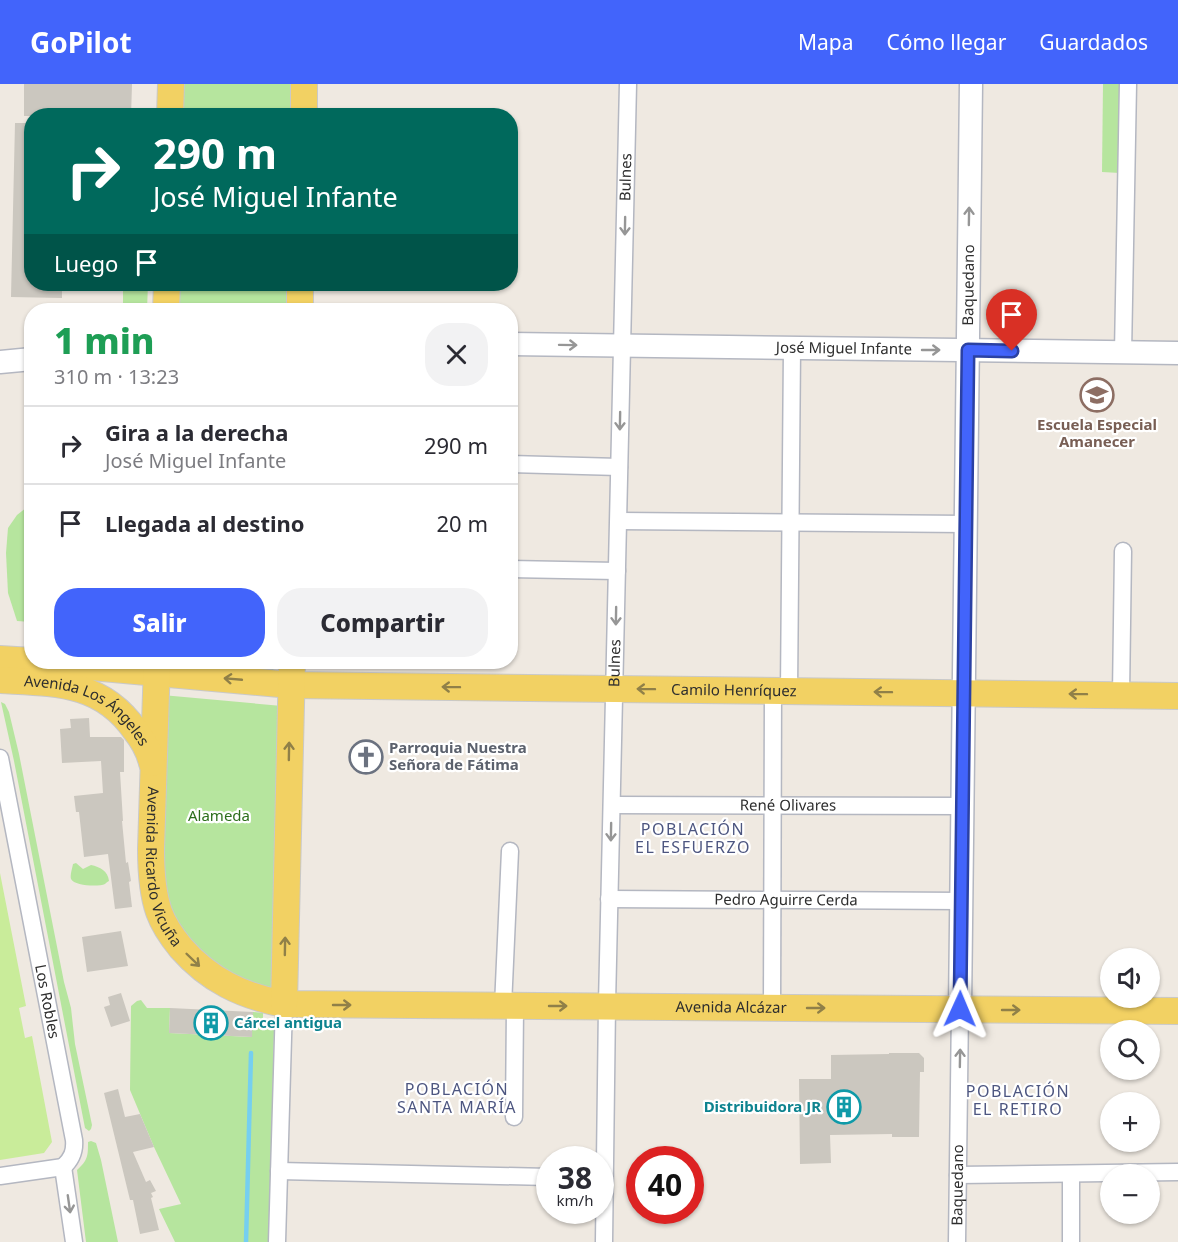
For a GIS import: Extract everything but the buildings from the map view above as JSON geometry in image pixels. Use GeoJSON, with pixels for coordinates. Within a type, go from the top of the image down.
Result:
{"type":"FeatureCollection","features":[{"type":"Feature","properties":{"kind":"main road"},"geometry":{"type":"LineString","coordinates":[[170,108],[171,84]]}},
{"type":"Feature","properties":{"kind":"main road"},"geometry":{"type":"LineString","coordinates":[[304,84],[304,108]]}},
{"type":"Feature","properties":{"kind":"main road","name":"Avenida Los Ángeles"},"geometry":{"type":"LineString","coordinates":[[0,659],[24,660]]}},
{"type":"Feature","properties":{"kind":"main road","name":"Avenida Ricardo Vicuña"},"geometry":{"type":"LineString","coordinates":[[157,669],[152,873],[159,912],[167,930],[189,957],[211,977],[244,994],[284,1004]]}},
{"type":"Feature","properties":{"kind":"main road","name":"Avenida Los Ángeles"},"geometry":{"type":"LineString","coordinates":[[202,669],[291,673]]}},
{"type":"Feature","properties":{"kind":"main road"},"geometry":{"type":"LineString","coordinates":[[284,1004],[291,673]]}},
{"type":"Feature","properties":{"kind":"main road","name":"Camilo Henríquez"},"geometry":{"type":"LineString","coordinates":[[291,673],[614,689],[1178,696]]}},
{"type":"Feature","properties":{"kind":"main road","name":"Avenida Los Ángeles"},"geometry":{"type":"LineString","coordinates":[[0,680],[69,686],[98,696],[117,708],[130,723],[150,754],[153,765]]}},
{"type":"Feature","properties":{"kind":"main road","name":"Avenida Alcázar"},"geometry":{"type":"LineString","coordinates":[[284,1004],[1178,1011]]}},
{"type":"Feature","properties":{"kind":"street","name":"Bulnes"},"geometry":{"type":"LineString","coordinates":[[603,1146],[628,84]]}},
{"type":"Feature","properties":{"kind":"street","name":"Baquedano"},"geometry":{"type":"LineString","coordinates":[[957,1242],[971,84]]}},
{"type":"Feature","properties":{"kind":"street"},"geometry":{"type":"LineString","coordinates":[[1123,352],[1128,84]]}},
{"type":"Feature","properties":{"kind":"street","name":"José Miguel Infante"},"geometry":{"type":"LineString","coordinates":[[518,344],[1178,353]]}},
{"type":"Feature","properties":{"kind":"street"},"geometry":{"type":"LineString","coordinates":[[772,1008],[772,805],[790,522],[792,349]]}},
{"type":"Feature","properties":{"kind":"street"},"geometry":{"type":"LineString","coordinates":[[0,362],[24,360]]}},
{"type":"Feature","properties":{"kind":"street"},"geometry":{"type":"LineString","coordinates":[[518,464],[619,467]]}},
{"type":"Feature","properties":{"kind":"street"},"geometry":{"type":"LineString","coordinates":[[619,521],[966,524]]}},
{"type":"Feature","properties":{"kind":"street"},"geometry":{"type":"LineString","coordinates":[[1121,695],[1123,551]]}},
{"type":"Feature","properties":{"kind":"street"},"geometry":{"type":"LineString","coordinates":[[518,568],[617,571]]}},
{"type":"Feature","properties":{"kind":"street","name":"Los Robles"},"geometry":{"type":"LineString","coordinates":[[0,758],[74,1140],[74,1151],[63,1167]]}},
{"type":"Feature","properties":{"kind":"street","name":"René Olivares"},"geometry":{"type":"LineString","coordinates":[[612,805],[963,806]]}},
{"type":"Feature","properties":{"kind":"street"},"geometry":{"type":"LineString","coordinates":[[510,850],[509,1006],[514,1117]]}},
{"type":"Feature","properties":{"kind":"street","name":"Pedro Aguirre Cerda"},"geometry":{"type":"LineString","coordinates":[[609,899],[962,901]]}},
{"type":"Feature","properties":{"kind":"street"},"geometry":{"type":"LineString","coordinates":[[277,1242],[284,1004]]}},
{"type":"Feature","properties":{"kind":"street"},"geometry":{"type":"LineString","coordinates":[[0,1176],[63,1167],[74,1242]]}},
{"type":"Feature","properties":{"kind":"street"},"geometry":{"type":"LineString","coordinates":[[279,1171],[536,1177]]}},
{"type":"Feature","properties":{"kind":"street"},"geometry":{"type":"LineString","coordinates":[[958,1175],[1178,1172]]}},
{"type":"Feature","properties":{"kind":"street"},"geometry":{"type":"LineString","coordinates":[[1071,1174],[1071,1242]]}},
{"type":"Feature","properties":{"kind":"street","name":"Bulnes"},"geometry":{"type":"LineString","coordinates":[[603,1224],[604,1242]]}},
{"type":"Feature","properties":{"kind":"green space"},"geometry":{"type":"Polygon","coordinates":[[[176,84],[294,84],[293,108],[175,108],[176,84]]]}},
{"type":"Feature","properties":{"kind":"green space"},"geometry":{"type":"Polygon","coordinates":[[[1103,84],[1121,84],[1120,173],[1102,172],[1103,84]]]}},
{"type":"Feature","properties":{"kind":"green space"},"geometry":{"type":"Polygon","coordinates":[[[123,291],[148,291],[147,303],[123,303],[123,291]]]}},
{"type":"Feature","properties":{"kind":"green space"},"geometry":{"type":"Polygon","coordinates":[[[172,291],[288,291],[287,303],[171,303],[172,291]]]}},
{"type":"Feature","properties":{"kind":"green space"},"geometry":{"type":"Polygon","coordinates":[[[24,510],[24,622],[17,621],[8,593],[6,553],[8,528],[24,510]]]}},
{"type":"Feature","properties":{"kind":"green space"},"geometry":{"type":"Polygon","coordinates":[[[233,669],[273,669],[273,673],[233,669]]]}},
{"type":"Feature","properties":{"kind":"green space","name":"Alameda"},"geometry":{"type":"Polygon","coordinates":[[[162,695],[282,706],[276,993],[211,968],[164,910],[162,695]]]}},
{"type":"Feature","properties":{"kind":"green space"},"geometry":{"type":"Polygon","coordinates":[[[1,702],[5,704],[9,712],[19,754],[71,1008],[75,1044],[92,1125],[89,1131],[85,1128],[1,702]]]}},
{"type":"Feature","properties":{"kind":"green space"},"geometry":{"type":"Polygon","coordinates":[[[76,863],[83,869],[91,865],[100,868],[105,872],[109,881],[102,885],[92,886],[73,881],[71,874],[73,864],[76,863]]]}},
{"type":"Feature","properties":{"kind":"green space"},"geometry":{"type":"Polygon","coordinates":[[[0,873],[26,1006],[19,1008],[25,1038],[32,1036],[52,1142],[44,1153],[0,1160],[0,873]]]}},
{"type":"Feature","properties":{"kind":"green space"},"geometry":{"type":"Polygon","coordinates":[[[141,1000],[147,1008],[170,1008],[169,1033],[251,1037],[253,1012],[263,1013],[263,1022],[272,1027],[274,1031],[269,1242],[175,1242],[159,1209],[181,1204],[130,1090],[131,1006],[141,1000]]]}},
{"type":"Feature","properties":{"kind":"green space"},"geometry":{"type":"Polygon","coordinates":[[[88,1142],[96,1143],[101,1160],[118,1242],[86,1242],[77,1170],[85,1160],[88,1142]]]}},
{"type":"Feature","properties":{"kind":"waterway"},"geometry":{"type":"LineString","coordinates":[[246,1242],[251,1053]]}},
{"type":"Feature","properties":{"kind":"place","name":"Escuela Especial Amanecer"},"geometry":{"type":"Point","coordinates":[1097,395]}},
{"type":"Feature","properties":{"kind":"place","name":"Parroquia Nuestra Señora de Fátima"},"geometry":{"type":"Point","coordinates":[366,757]}},
{"type":"Feature","properties":{"kind":"place","name":"Cárcel antigua"},"geometry":{"type":"Point","coordinates":[211,1023]}},
{"type":"Feature","properties":{"kind":"place","name":"Distribuidora JR"},"geometry":{"type":"Point","coordinates":[844,1107]}},
{"type":"Feature","properties":{"kind":"district","name":"POBLACIÓN EL ESFUERZO"},"geometry":{"type":"Point","coordinates":[693,838]}},
{"type":"Feature","properties":{"kind":"district","name":"POBLACIÓN SANTA MARÍA"},"geometry":{"type":"Point","coordinates":[457,1098]}},
{"type":"Feature","properties":{"kind":"district","name":"POBLACIÓN EL RETIRO"},"geometry":{"type":"Point","coordinates":[1018,1100]}},
{"type":"Feature","properties":{"kind":"route"},"geometry":{"type":"LineString","coordinates":[[960,1009],[968,350],[1012,351]]}}]}
